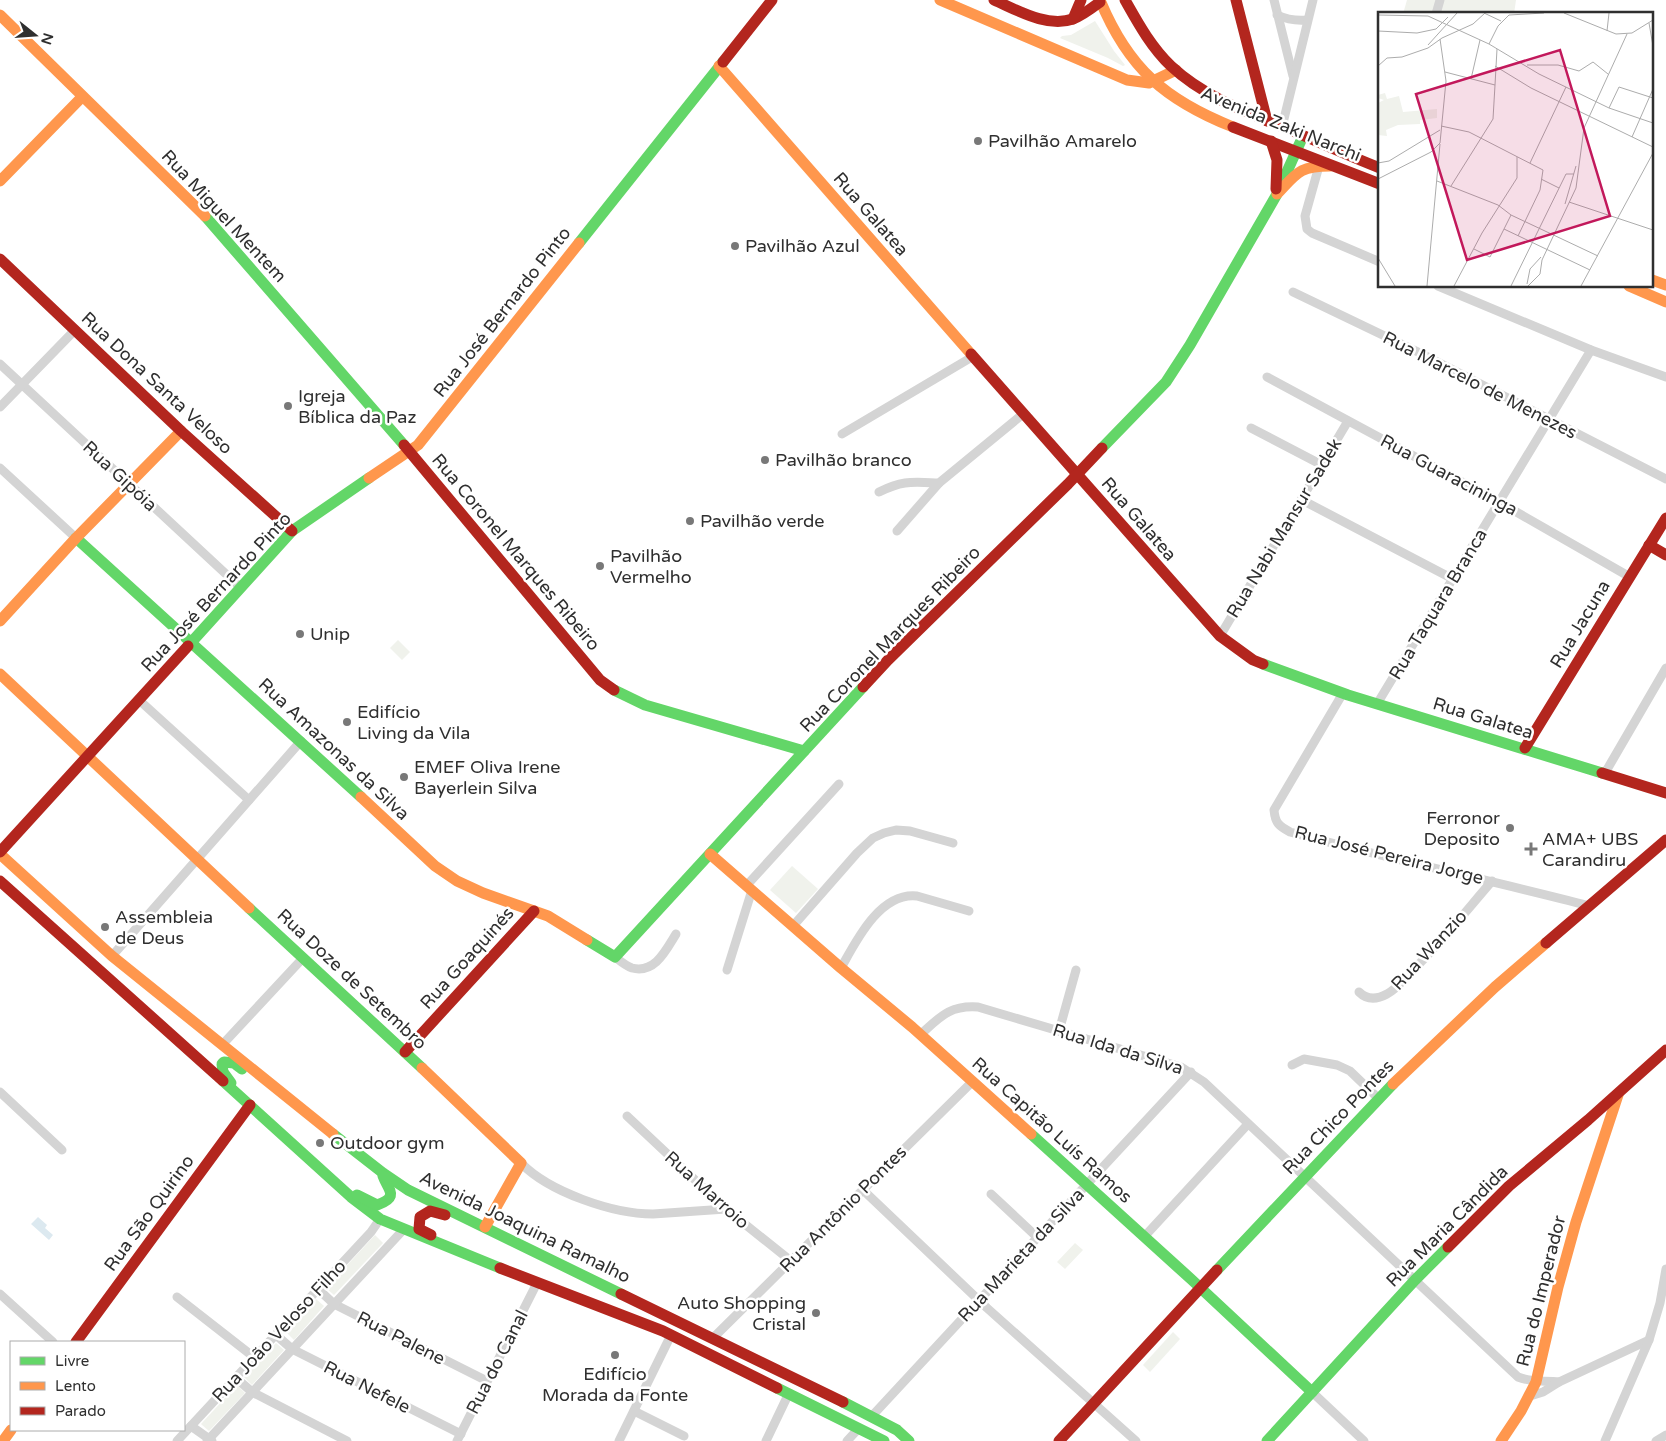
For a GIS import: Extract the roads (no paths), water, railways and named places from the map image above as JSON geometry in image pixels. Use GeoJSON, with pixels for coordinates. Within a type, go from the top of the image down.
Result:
{"type":"FeatureCollection","features":[{"type":"Feature","properties":{"kind":"street","name":"Rua José Bernardo Pinto"},"geometry":{"type":"LineString","coordinates":[[0,853],[292,531],[418,446],[772,0]]}},
{"type":"Feature","properties":{"kind":"street"},"geometry":{"type":"LineString","coordinates":[[940,0],[1127,80],[1145,84],[1154,83],[1176,70]]}},
{"type":"Feature","properties":{"kind":"street"},"geometry":{"type":"LineString","coordinates":[[994,0],[1051,22],[1063,22],[1073,19],[1103,1]]}},
{"type":"Feature","properties":{"kind":"street"},"geometry":{"type":"LineString","coordinates":[[1073,19],[1082,0]]}},
{"type":"Feature","properties":{"kind":"street"},"geometry":{"type":"LineString","coordinates":[[1236,0],[1267,121]]}},
{"type":"Feature","properties":{"kind":"street"},"geometry":{"type":"LineString","coordinates":[[1274,0],[1293,76]]}},
{"type":"Feature","properties":{"kind":"street"},"geometry":{"type":"LineString","coordinates":[[1282,127],[1313,0]]}},
{"type":"Feature","properties":{"kind":"street","name":"Avenida Zaki Narchi"},"geometry":{"type":"LineString","coordinates":[[1103,1],[1120,41],[1129,54],[1154,83],[1175,98],[1206,114],[1271,142],[1378,183]]}},
{"type":"Feature","properties":{"kind":"street","name":"Avenida Zaki Narchi"},"geometry":{"type":"LineString","coordinates":[[1123,1],[1155,49],[1176,70],[1214,97],[1241,111],[1378,167]]}},
{"type":"Feature","properties":{"kind":"street","name":"Rua Miguel Mentem"},"geometry":{"type":"LineString","coordinates":[[0,15],[209,220],[410,452]]}},
{"type":"Feature","properties":{"kind":"street"},"geometry":{"type":"LineString","coordinates":[[1277,15],[1297,21],[1307,20]]}},
{"type":"Feature","properties":{"kind":"street","name":"Rua Galatea"},"geometry":{"type":"LineString","coordinates":[[719,66],[972,358],[1220,636],[1253,660],[1377,704],[1525,748],[1666,793]]}},
{"type":"Feature","properties":{"kind":"street"},"geometry":{"type":"LineString","coordinates":[[0,181],[82,97]]}},
{"type":"Feature","properties":{"kind":"street","name":"Rua Coronel Marques Ribeiro"},"geometry":{"type":"LineString","coordinates":[[410,452],[600,680],[612,691],[646,705],[804,751],[888,660],[1077,475],[1166,382],[1190,345],[1277,194],[1303,136]]}},
{"type":"Feature","properties":{"kind":"street","name":"Rua Coronel Marques Ribeiro"},"geometry":{"type":"LineString","coordinates":[[1271,142],[1277,160],[1277,194]]}},
{"type":"Feature","properties":{"kind":"street"},"geometry":{"type":"LineString","coordinates":[[1277,194],[1299,172],[1312,166],[1326,167],[1333,165]]}},
{"type":"Feature","properties":{"kind":"street"},"geometry":{"type":"LineString","coordinates":[[1319,166],[1305,216],[1307,228],[1312,233],[1378,261]]}},
{"type":"Feature","properties":{"kind":"street","name":"Rua Dona Santa Veloso"},"geometry":{"type":"LineString","coordinates":[[0,259],[182,431],[292,531]]}},
{"type":"Feature","properties":{"kind":"street"},"geometry":{"type":"LineString","coordinates":[[1654,281],[1666,285]]}},
{"type":"Feature","properties":{"kind":"street"},"geometry":{"type":"LineString","coordinates":[[1443,288],[1591,350],[1666,377]]}},
{"type":"Feature","properties":{"kind":"street"},"geometry":{"type":"LineString","coordinates":[[1634,288],[1666,302]]}},
{"type":"Feature","properties":{"kind":"street","name":"Rua Marcelo de Menezes"},"geometry":{"type":"LineString","coordinates":[[1293,292],[1418,352],[1666,479]]}},
{"type":"Feature","properties":{"kind":"street"},"geometry":{"type":"LineString","coordinates":[[0,407],[75,330]]}},
{"type":"Feature","properties":{"kind":"street","name":"Rua Taquara Branca"},"geometry":{"type":"LineString","coordinates":[[1377,704],[1591,350]]}},
{"type":"Feature","properties":{"kind":"street"},"geometry":{"type":"LineString","coordinates":[[842,434],[972,358]]}},
{"type":"Feature","properties":{"kind":"street","name":"Rua Gipóia"},"geometry":{"type":"LineString","coordinates":[[0,364],[241,588]]}},
{"type":"Feature","properties":{"kind":"street","name":"Rua Guaracininga"},"geometry":{"type":"LineString","coordinates":[[1267,377],[1499,502],[1630,576]]}},
{"type":"Feature","properties":{"kind":"street"},"geometry":{"type":"LineString","coordinates":[[896,531],[939,483],[1022,414]]}},
{"type":"Feature","properties":{"kind":"street","name":"Rua Nabi Mansur Sadek"},"geometry":{"type":"LineString","coordinates":[[1220,636],[1348,421]]}},
{"type":"Feature","properties":{"kind":"street"},"geometry":{"type":"LineString","coordinates":[[1251,428],[1322,465]]}},
{"type":"Feature","properties":{"kind":"street"},"geometry":{"type":"LineString","coordinates":[[0,621],[76,538],[182,431]]}},
{"type":"Feature","properties":{"kind":"street","name":"Rua Amazonas da Silva"},"geometry":{"type":"LineString","coordinates":[[0,468],[301,741],[435,866],[457,881],[483,893],[534,911],[562,924],[630,968],[641,969],[650,966],[661,958],[676,934]]}},
{"type":"Feature","properties":{"kind":"street"},"geometry":{"type":"LineString","coordinates":[[879,492],[904,482],[939,483]]}},
{"type":"Feature","properties":{"kind":"street"},"geometry":{"type":"LineString","coordinates":[[1302,500],[1453,579]]}},
{"type":"Feature","properties":{"kind":"street","name":"Rua Jacuna"},"geometry":{"type":"LineString","coordinates":[[1525,748],[1666,518]]}},
{"type":"Feature","properties":{"kind":"street"},"geometry":{"type":"LineString","coordinates":[[1649,545],[1666,555]]}},
{"type":"Feature","properties":{"kind":"street"},"geometry":{"type":"LineString","coordinates":[[1605,773],[1666,668]]}},
{"type":"Feature","properties":{"kind":"street","name":"Rua Doze de Setembro"},"geometry":{"type":"LineString","coordinates":[[0,674],[197,860],[405,1052],[528,1170],[556,1188],[619,1210],[653,1214],[726,1209]]}},
{"type":"Feature","properties":{"kind":"street","name":"Rua José Pereira Jorge"},"geometry":{"type":"LineString","coordinates":[[1343,692],[1274,810],[1275,819],[1279,826],[1290,832],[1362,852],[1492,880],[1590,906]]}},
{"type":"Feature","properties":{"kind":"street"},"geometry":{"type":"LineString","coordinates":[[138,700],[249,800]]}},
{"type":"Feature","properties":{"kind":"street"},"geometry":{"type":"LineString","coordinates":[[112,956],[301,741]]}},
{"type":"Feature","properties":{"kind":"street"},"geometry":{"type":"LineString","coordinates":[[615,957],[804,751]]}},
{"type":"Feature","properties":{"kind":"street"},"geometry":{"type":"LineString","coordinates":[[727,970],[749,888],[839,784]]}},
{"type":"Feature","properties":{"kind":"street"},"geometry":{"type":"LineString","coordinates":[[793,926],[857,853],[873,838],[896,830],[910,831],[953,843]]}},
{"type":"Feature","properties":{"kind":"street","name":"Rua Chico Pontes"},"geometry":{"type":"LineString","coordinates":[[1059,1441],[1200,1287],[1400,1076],[1495,987],[1664,846]]}},
{"type":"Feature","properties":{"kind":"street","name":"Avenida Joaquina Ramalho"},"geometry":{"type":"LineString","coordinates":[[0,853],[112,956],[276,1089],[383,1173],[408,1190],[872,1416],[897,1430],[909,1441]]}},
{"type":"Feature","properties":{"kind":"street","name":"Rua Capitão Luís Ramos"},"geometry":{"type":"LineString","coordinates":[[710,854],[973,1081],[1200,1287],[1364,1441]]}},
{"type":"Feature","properties":{"kind":"street","name":"Rua Wanzio"},"geometry":{"type":"LineString","coordinates":[[1358,992],[1364,998],[1375,998],[1386,995],[1395,989],[1421,963],[1492,880]]}},
{"type":"Feature","properties":{"kind":"street"},"geometry":{"type":"LineString","coordinates":[[0,881],[325,1172],[357,1204],[380,1219],[671,1335],[884,1441]]}},
{"type":"Feature","properties":{"kind":"street"},"geometry":{"type":"LineString","coordinates":[[842,968],[861,933],[888,904],[898,897],[917,896],[969,911]]}},
{"type":"Feature","properties":{"kind":"street","name":"Rua Goaquinés"},"geometry":{"type":"LineString","coordinates":[[405,1052],[534,911]]}},
{"type":"Feature","properties":{"kind":"street"},"geometry":{"type":"LineString","coordinates":[[222,1045],[303,958]]}},
{"type":"Feature","properties":{"kind":"street"},"geometry":{"type":"LineString","coordinates":[[1058,1031],[1076,970]]}},
{"type":"Feature","properties":{"kind":"street","name":"Rua Ida da Silva"},"geometry":{"type":"LineString","coordinates":[[920,1035],[945,1013],[954,1008],[965,1006],[978,1007],[1174,1065],[1191,1072],[1204,1082],[1518,1377],[1526,1381],[1536,1382]]}},
{"type":"Feature","properties":{"kind":"street","name":"Rua Maria Cândida"},"geometry":{"type":"LineString","coordinates":[[1267,1441],[1415,1280],[1509,1186],[1588,1120],[1666,1050]]}},
{"type":"Feature","properties":{"kind":"street"},"geometry":{"type":"LineString","coordinates":[[1292,1065],[1304,1059],[1338,1065],[1350,1071],[1378,1099]]}},
{"type":"Feature","properties":{"kind":"street"},"geometry":{"type":"LineString","coordinates":[[232,1089],[231,1083],[223,1072],[222,1064],[224,1062],[234,1063],[267,1087],[276,1089]]}},
{"type":"Feature","properties":{"kind":"street","name":"Rua Marieta da Silva"},"geometry":{"type":"LineString","coordinates":[[872,1416],[1191,1072]]}},
{"type":"Feature","properties":{"kind":"street","name":"Rua Antônio Pontes"},"geometry":{"type":"LineString","coordinates":[[713,1338],[973,1081]]}},
{"type":"Feature","properties":{"kind":"street"},"geometry":{"type":"LineString","coordinates":[[0,1092],[62,1150]]}},
{"type":"Feature","properties":{"kind":"street","name":"Rua do Imperador"},"geometry":{"type":"LineString","coordinates":[[1501,1441],[1530,1396],[1536,1382],[1560,1278],[1576,1222],[1619,1093]]}},
{"type":"Feature","properties":{"kind":"street","name":"Rua São Quirino"},"geometry":{"type":"LineString","coordinates":[[77,1341],[250,1105]]}},
{"type":"Feature","properties":{"kind":"street","name":"Rua Marroio"},"geometry":{"type":"LineString","coordinates":[[626,1116],[726,1209],[791,1261]]}},
{"type":"Feature","properties":{"kind":"street"},"geometry":{"type":"LineString","coordinates":[[1588,1120],[1597,1124],[1600,1128],[1601,1144]]}},
{"type":"Feature","properties":{"kind":"street"},"geometry":{"type":"LineString","coordinates":[[1144,1237],[1248,1124]]}},
{"type":"Feature","properties":{"kind":"street"},"geometry":{"type":"LineString","coordinates":[[485,1228],[521,1163]]}},
{"type":"Feature","properties":{"kind":"street"},"geometry":{"type":"LineString","coordinates":[[325,1172],[336,1175],[359,1197],[377,1205],[387,1200],[391,1195],[390,1187],[383,1179],[383,1173]]}},
{"type":"Feature","properties":{"kind":"street"},"geometry":{"type":"LineString","coordinates":[[863,1190],[979,1300],[1136,1441]]}},
{"type":"Feature","properties":{"kind":"street"},"geometry":{"type":"LineString","coordinates":[[991,1194],[1038,1238]]}},
{"type":"Feature","properties":{"kind":"street"},"geometry":{"type":"LineString","coordinates":[[439,1243],[435,1236],[420,1229],[419,1220],[426,1212],[436,1212],[464,1223],[473,1222]]}},
{"type":"Feature","properties":{"kind":"street","name":"Rua João Veloso Filho"},"geometry":{"type":"LineString","coordinates":[[178,1441],[380,1219]]}},
{"type":"Feature","properties":{"kind":"street","name":"Rua João Veloso Filho"},"geometry":{"type":"LineString","coordinates":[[209,1440],[404,1229]]}},
{"type":"Feature","properties":{"kind":"street"},"geometry":{"type":"LineString","coordinates":[[1605,1441],[1649,1340],[1663,1300],[1666,1269]]}},
{"type":"Feature","properties":{"kind":"street","name":"Rua do Canal"},"geometry":{"type":"LineString","coordinates":[[459,1438],[537,1283]]}},
{"type":"Feature","properties":{"kind":"street","name":"Rua Palene"},"geometry":{"type":"LineString","coordinates":[[318,1289],[334,1304],[487,1381]]}},
{"type":"Feature","properties":{"kind":"street"},"geometry":{"type":"LineString","coordinates":[[0,1294],[53,1341]]}},
{"type":"Feature","properties":{"kind":"street"},"geometry":{"type":"LineString","coordinates":[[177,1297],[255,1358]]}},
{"type":"Feature","properties":{"kind":"street","name":"Rua Nefele"},"geometry":{"type":"LineString","coordinates":[[276,1335],[292,1349],[459,1438]]}},
{"type":"Feature","properties":{"kind":"street"},"geometry":{"type":"LineString","coordinates":[[619,1441],[671,1335]]}},
{"type":"Feature","properties":{"kind":"street"},"geometry":{"type":"LineString","coordinates":[[1530,1396],[1543,1392],[1559,1382],[1649,1340]]}},
{"type":"Feature","properties":{"kind":"street"},"geometry":{"type":"LineString","coordinates":[[236,1378],[252,1392],[347,1441]]}},
{"type":"Feature","properties":{"kind":"street"},"geometry":{"type":"LineString","coordinates":[[1536,1382],[1559,1382]]}},
{"type":"Feature","properties":{"kind":"street"},"geometry":{"type":"LineString","coordinates":[[766,1441],[789,1393]]}},
{"type":"Feature","properties":{"kind":"street"},"geometry":{"type":"LineString","coordinates":[[634,1411],[684,1436]]}},
{"type":"Feature","properties":{"kind":"street"},"geometry":{"type":"LineString","coordinates":[[191,1426],[209,1440]]}},
{"type":"Feature","properties":{"kind":"street"},"geometry":{"type":"LineString","coordinates":[[847,1441],[859,1428]]}},
{"type":"Feature","properties":{"kind":"street"},"geometry":{"type":"LineString","coordinates":[[1656,1441],[1666,1435]]}},
{"type":"Feature","properties":{"kind":"place","name":"Pavilhão Amarelo"},"geometry":{"type":"Point","coordinates":[978,141]}},
{"type":"Feature","properties":{"kind":"place","name":"Pavilhão Azul"},"geometry":{"type":"Point","coordinates":[735,246]}},
{"type":"Feature","properties":{"kind":"place","name":"Igreja Bíblica da Paz"},"geometry":{"type":"Point","coordinates":[288,406]}},
{"type":"Feature","properties":{"kind":"place","name":"Pavilhão branco"},"geometry":{"type":"Point","coordinates":[765,460]}},
{"type":"Feature","properties":{"kind":"place","name":"Pavilhão verde"},"geometry":{"type":"Point","coordinates":[690,521]}},
{"type":"Feature","properties":{"kind":"place","name":"Pavilhão Vermelho"},"geometry":{"type":"Point","coordinates":[600,566]}},
{"type":"Feature","properties":{"kind":"place","name":"Unip"},"geometry":{"type":"Point","coordinates":[300,634]}},
{"type":"Feature","properties":{"kind":"place","name":"Edifício Living da Vila"},"geometry":{"type":"Point","coordinates":[347,722]}},
{"type":"Feature","properties":{"kind":"place","name":"EMEF Oliva Irene Bayerlein Silva"},"geometry":{"type":"Point","coordinates":[404,777]}},
{"type":"Feature","properties":{"kind":"place","name":"Ferronor Deposito"},"geometry":{"type":"Point","coordinates":[1510,828]}},
{"type":"Feature","properties":{"kind":"place","name":"AMA+ UBS Carandiru"},"geometry":{"type":"Point","coordinates":[1531,849]}},
{"type":"Feature","properties":{"kind":"place","name":"Assembleia de Deus"},"geometry":{"type":"Point","coordinates":[105,927]}},
{"type":"Feature","properties":{"kind":"place","name":"Outdoor gym"},"geometry":{"type":"Point","coordinates":[320,1143]}},
{"type":"Feature","properties":{"kind":"place","name":"Auto Shopping Cristal"},"geometry":{"type":"Point","coordinates":[816,1313]}},
{"type":"Feature","properties":{"kind":"place","name":"Edifício Morada da Fonte"},"geometry":{"type":"Point","coordinates":[615,1355]}}]}
